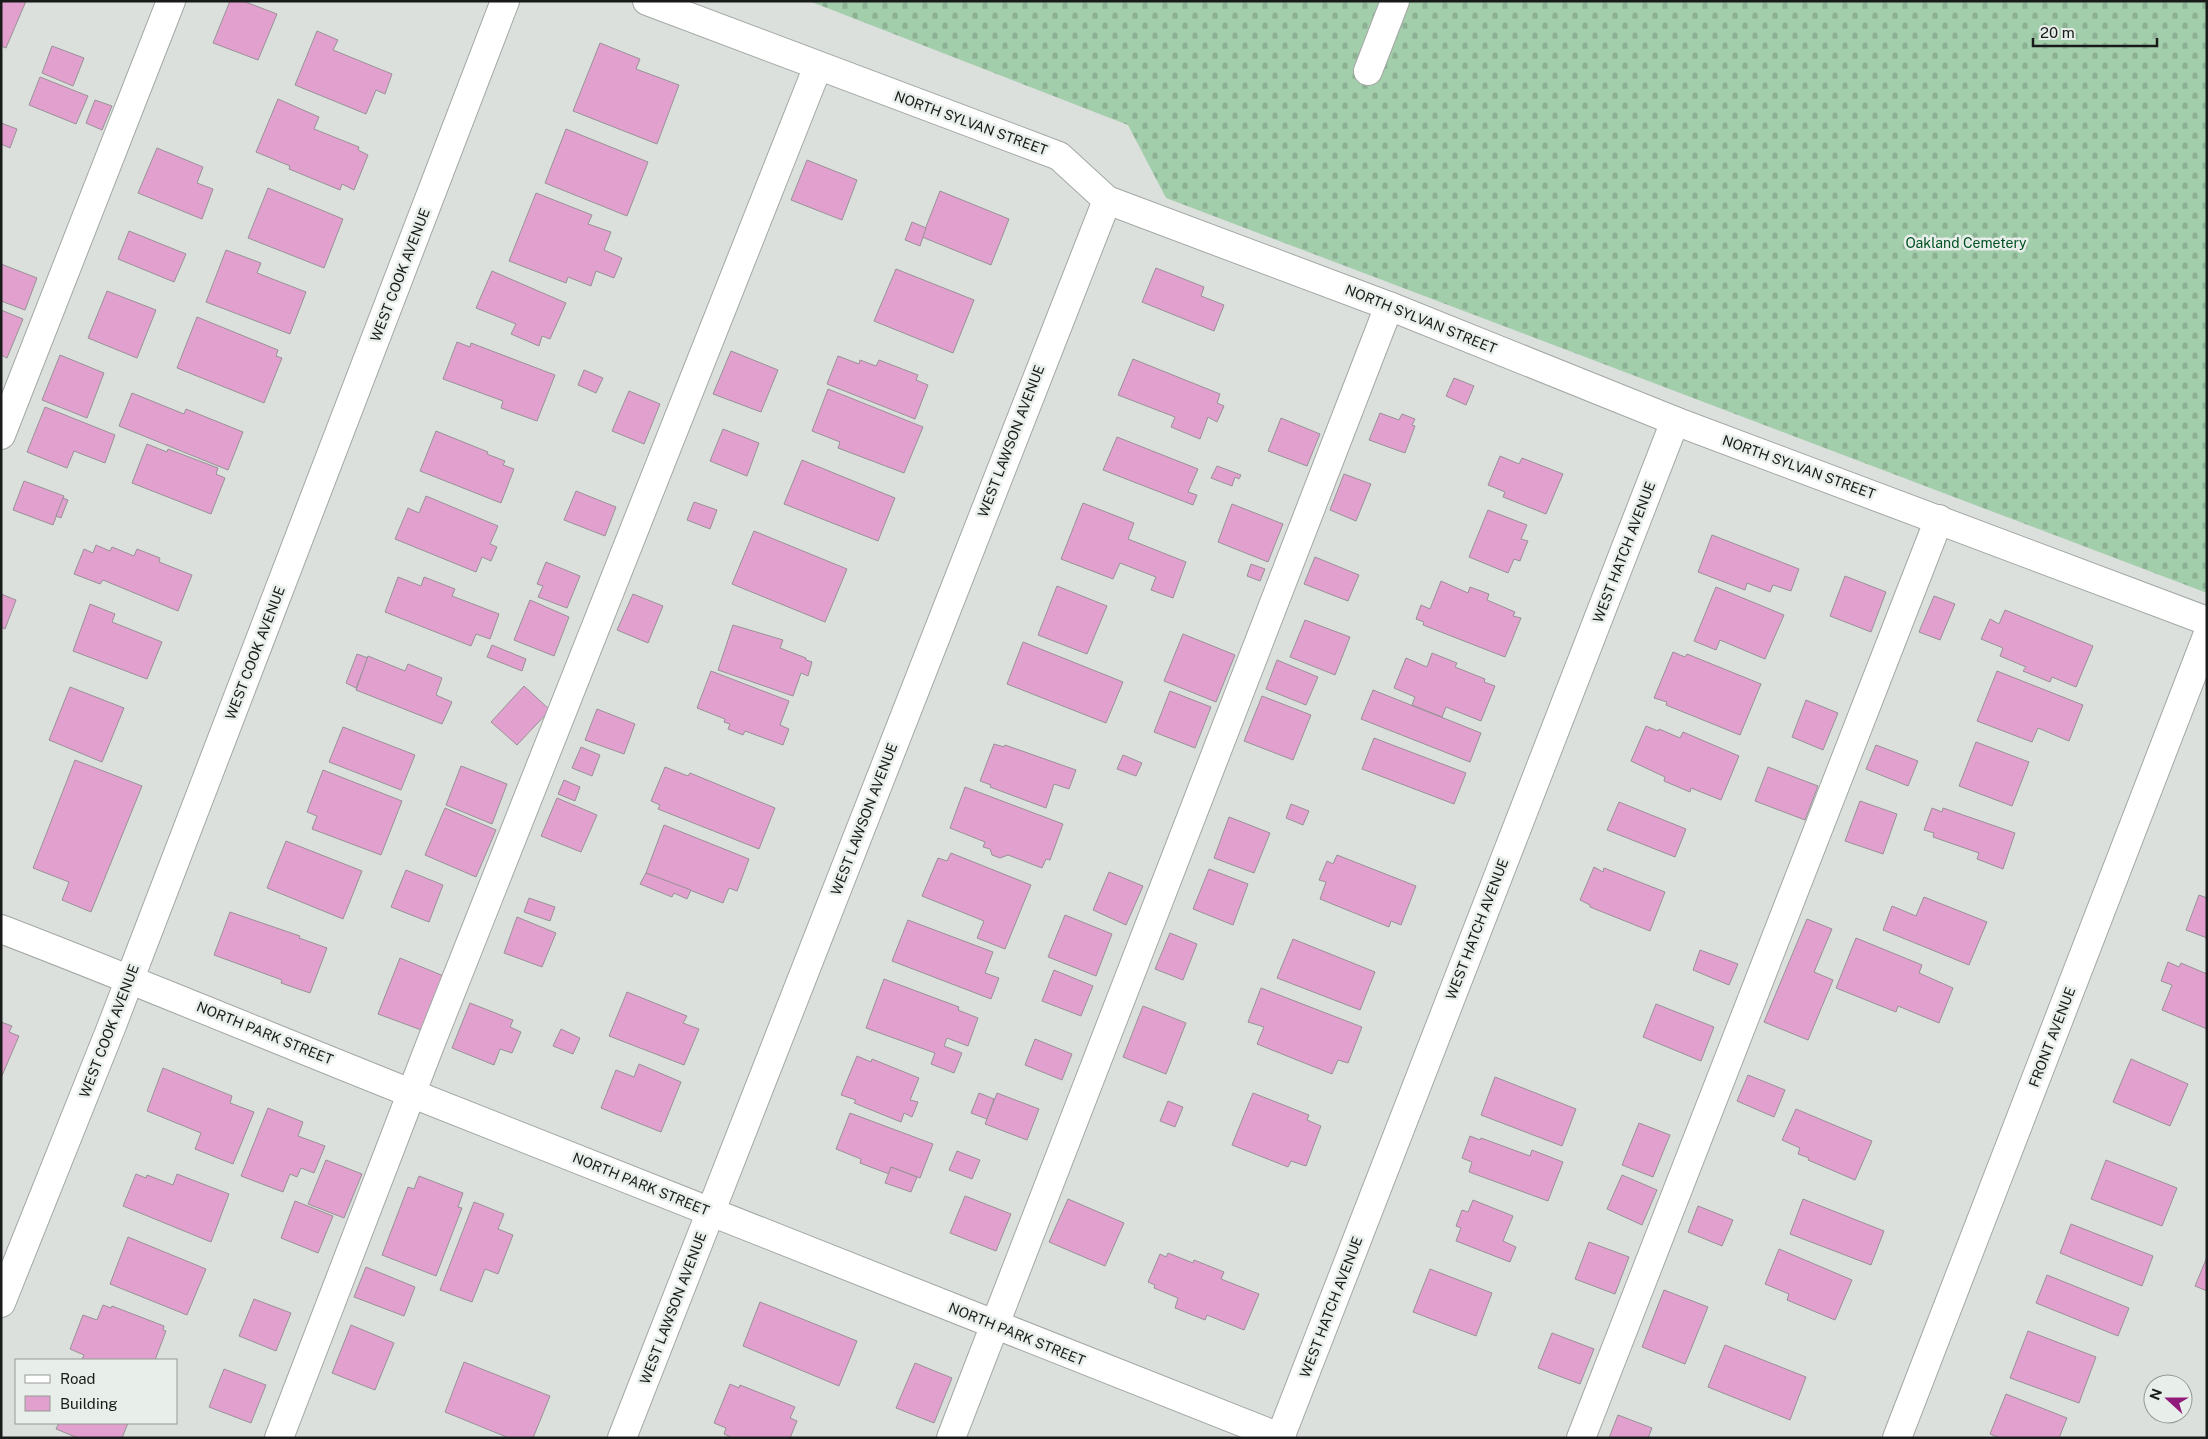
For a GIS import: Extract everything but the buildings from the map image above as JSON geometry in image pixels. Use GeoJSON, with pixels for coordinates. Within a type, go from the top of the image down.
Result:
{"type":"FeatureCollection","features":[{"type":"Feature","properties":{"kind":"street"},"geometry":{"type":"LineString","coordinates":[[1,434],[170,1]]}},
{"type":"Feature","properties":{"kind":"street","name":"WEST COOK AVENUE"},"geometry":{"type":"LineString","coordinates":[[1,1303],[130,978],[505,1]]}},
{"type":"Feature","properties":{"kind":"street","name":"NORTH SYLVAN STREET"},"geometry":{"type":"LineString","coordinates":[[647,1],[1059,156],[1107,200],[1389,306],[1675,421],[2207,621]]}},
{"type":"Feature","properties":{"kind":"street"},"geometry":{"type":"LineString","coordinates":[[1368,71],[1395,1]]}},
{"type":"Feature","properties":{"kind":"street"},"geometry":{"type":"LineString","coordinates":[[279,1438],[412,1093],[818,66]]}},
{"type":"Feature","properties":{"kind":"street","name":"WEST LAWSON AVENUE"},"geometry":{"type":"LineString","coordinates":[[622,1438],[1107,200]]}},
{"type":"Feature","properties":{"kind":"street"},"geometry":{"type":"LineString","coordinates":[[951,1438],[1389,306]]}},
{"type":"Feature","properties":{"kind":"street","name":"WEST HATCH AVENUE"},"geometry":{"type":"LineString","coordinates":[[1281,1438],[1675,421]]}},
{"type":"Feature","properties":{"kind":"street"},"geometry":{"type":"LineString","coordinates":[[1581,1438],[1939,519]]}},
{"type":"Feature","properties":{"kind":"street","name":"FRONT AVENUE"},"geometry":{"type":"LineString","coordinates":[[1897,1438],[2207,636]]}},
{"type":"Feature","properties":{"kind":"street","name":"NORTH PARK STREET"},"geometry":{"type":"LineString","coordinates":[[1,929],[130,978],[994,1326],[1281,1438]]}},
{"type":"Feature","properties":{"kind":"green space","name":"Oakland Cemetery"},"geometry":{"type":"Polygon","coordinates":[[[809,1],[2207,1],[2207,593],[1166,198],[1128,125],[809,1]]]}}]}
